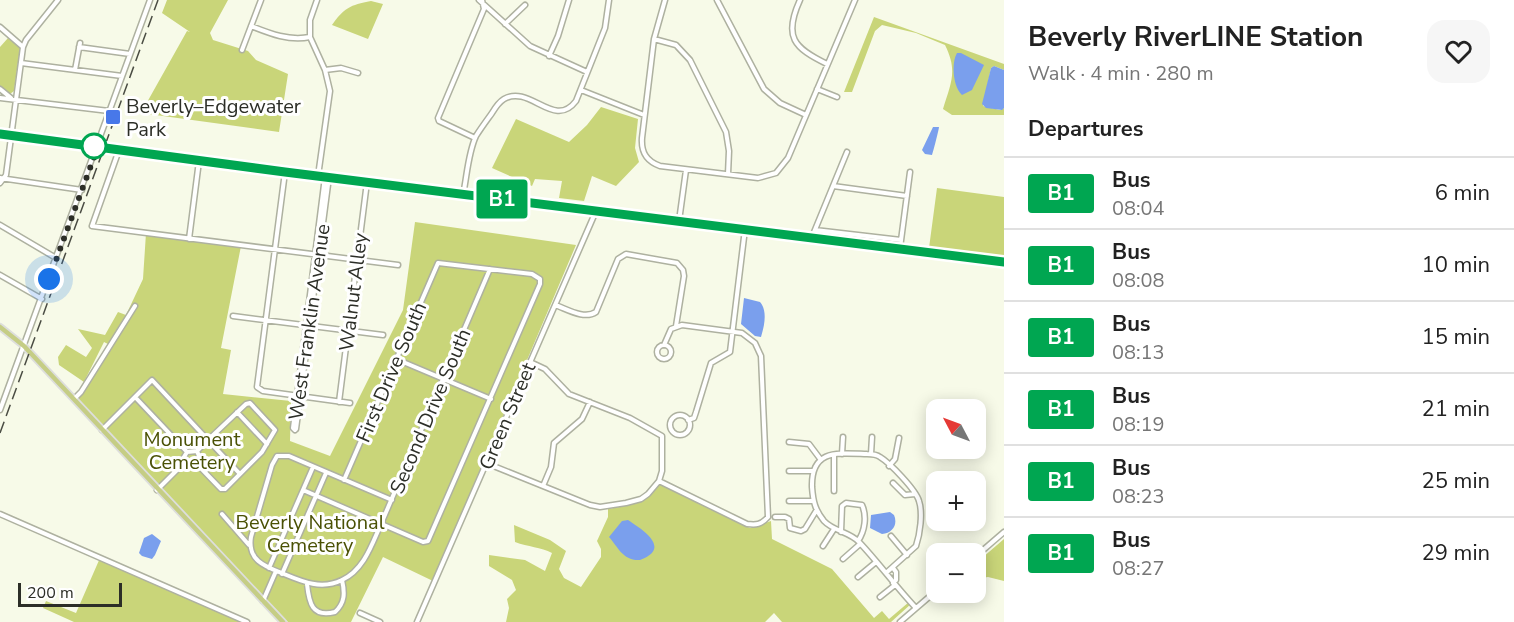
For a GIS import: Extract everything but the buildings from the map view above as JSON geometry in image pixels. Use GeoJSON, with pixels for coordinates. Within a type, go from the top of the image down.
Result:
{"type":"FeatureCollection","features":[{"type":"Feature","properties":{"kind":"main road"},"geometry":{"type":"LineString","coordinates":[[0,327],[24,346],[283,622]]}},
{"type":"Feature","properties":{"kind":"street"},"geometry":{"type":"LineString","coordinates":[[0,183],[6,175],[14,99],[23,47],[58,0]]}},
{"type":"Feature","properties":{"kind":"street"},"geometry":{"type":"LineString","coordinates":[[0,410],[150,0]]}},
{"type":"Feature","properties":{"kind":"street"},"geometry":{"type":"LineString","coordinates":[[242,50],[261,0]]}},
{"type":"Feature","properties":{"kind":"street"},"geometry":{"type":"LineString","coordinates":[[317,0],[310,20],[310,37],[325,70],[330,91],[318,176]]}},
{"type":"Feature","properties":{"kind":"street"},"geometry":{"type":"LineString","coordinates":[[549,56],[570,0]]}},
{"type":"Feature","properties":{"kind":"street"},"geometry":{"type":"LineString","coordinates":[[463,195],[475,138],[498,104],[504,99],[524,97],[560,111],[572,106],[605,28],[609,0]]}},
{"type":"Feature","properties":{"kind":"street"},"geometry":{"type":"LineString","coordinates":[[665,0],[657,21],[644,115],[641,143],[645,157],[656,165],[758,178],[778,171],[788,159],[855,0]]}},
{"type":"Feature","properties":{"kind":"street"},"geometry":{"type":"LineString","coordinates":[[717,0],[764,89],[780,103],[806,115]]}},
{"type":"Feature","properties":{"kind":"street"},"geometry":{"type":"LineString","coordinates":[[800,0],[792,22],[795,40],[805,52],[828,64]]}},
{"type":"Feature","properties":{"kind":"street"},"geometry":{"type":"LineString","coordinates":[[482,1],[530,46],[587,72]]}},
{"type":"Feature","properties":{"kind":"street"},"geometry":{"type":"LineString","coordinates":[[475,138],[439,121],[438,118],[484,9],[482,1]]}},
{"type":"Feature","properties":{"kind":"street"},"geometry":{"type":"LineString","coordinates":[[506,24],[525,5]]}},
{"type":"Feature","properties":{"kind":"street"},"geometry":{"type":"LineString","coordinates":[[251,26],[285,38],[310,37]]}},
{"type":"Feature","properties":{"kind":"street"},"geometry":{"type":"LineString","coordinates":[[0,27],[23,47]]}},
{"type":"Feature","properties":{"kind":"street"},"geometry":{"type":"LineString","coordinates":[[654,39],[676,45],[690,60],[726,132],[729,151],[728,174]]}},
{"type":"Feature","properties":{"kind":"street"},"geometry":{"type":"LineString","coordinates":[[75,70],[80,45],[130,54]]}},
{"type":"Feature","properties":{"kind":"street"},"geometry":{"type":"LineString","coordinates":[[21,63],[122,76]]}},
{"type":"Feature","properties":{"kind":"street"},"geometry":{"type":"LineString","coordinates":[[325,70],[341,68],[358,73]]}},
{"type":"Feature","properties":{"kind":"street"},"geometry":{"type":"LineString","coordinates":[[0,89],[14,99]]}},
{"type":"Feature","properties":{"kind":"street"},"geometry":{"type":"LineString","coordinates":[[817,89],[837,97]]}},
{"type":"Feature","properties":{"kind":"street"},"geometry":{"type":"LineString","coordinates":[[580,90],[644,115]]}},
{"type":"Feature","properties":{"kind":"street"},"geometry":{"type":"LineString","coordinates":[[0,98],[109,111]]}},
{"type":"Feature","properties":{"kind":"street"},"geometry":{"type":"LineString","coordinates":[[0,134],[463,195],[1004,262]]}},
{"type":"Feature","properties":{"kind":"street"},"geometry":{"type":"LineString","coordinates":[[119,150],[92,226],[398,265]]}},
{"type":"Feature","properties":{"kind":"street"},"geometry":{"type":"LineString","coordinates":[[812,237],[847,152]]}},
{"type":"Feature","properties":{"kind":"street"},"geometry":{"type":"LineString","coordinates":[[189,238],[199,161]]}},
{"type":"Feature","properties":{"kind":"street"},"geometry":{"type":"LineString","coordinates":[[679,221],[686,170]]}},
{"type":"Feature","properties":{"kind":"street"},"geometry":{"type":"LineString","coordinates":[[285,172],[256,385],[259,389],[350,404]]}},
{"type":"Feature","properties":{"kind":"street"},"geometry":{"type":"LineString","coordinates":[[900,248],[910,172]]}},
{"type":"Feature","properties":{"kind":"street","name":"West Franklin Avenue"},"geometry":{"type":"LineString","coordinates":[[299,396],[293,428],[296,430],[327,177]]}},
{"type":"Feature","properties":{"kind":"street"},"geometry":{"type":"LineString","coordinates":[[2,178],[82,190]]}},
{"type":"Feature","properties":{"kind":"street","name":"Walnut Alley"},"geometry":{"type":"LineString","coordinates":[[339,402],[367,182]]}},
{"type":"Feature","properties":{"kind":"street"},"geometry":{"type":"LineString","coordinates":[[833,186],[907,196]]}},
{"type":"Feature","properties":{"kind":"street","name":"Green Street"},"geometry":{"type":"LineString","coordinates":[[417,622],[596,211]]}},
{"type":"Feature","properties":{"kind":"street"},"geometry":{"type":"LineString","coordinates":[[0,225],[57,259]]}},
{"type":"Feature","properties":{"kind":"street"},"geometry":{"type":"LineString","coordinates":[[688,420],[694,418],[711,363],[730,352],[734,332],[736,280],[744,229]]}},
{"type":"Feature","properties":{"kind":"street"},"geometry":{"type":"LineString","coordinates":[[815,230],[901,240]]}},
{"type":"Feature","properties":{"kind":"street"},"geometry":{"type":"LineString","coordinates":[[555,305],[585,316],[596,312],[618,260],[626,254],[677,263],[683,270],[676,326]]}},
{"type":"Feature","properties":{"kind":"street","name":"First Drive South"},"geometry":{"type":"LineString","coordinates":[[344,480],[438,263],[490,269]]}},
{"type":"Feature","properties":{"kind":"street"},"geometry":{"type":"LineString","coordinates":[[303,490],[427,543],[540,284],[540,279],[531,274],[490,269]]}},
{"type":"Feature","properties":{"kind":"street","name":"Second Drive South"},"geometry":{"type":"LineString","coordinates":[[342,580],[362,565],[490,269]]}},
{"type":"Feature","properties":{"kind":"street"},"geometry":{"type":"LineString","coordinates":[[0,274],[42,299]]}},
{"type":"Feature","properties":{"kind":"street"},"geometry":{"type":"LineString","coordinates":[[74,399],[81,392],[135,306]]}},
{"type":"Feature","properties":{"kind":"street"},"geometry":{"type":"LineString","coordinates":[[233,316],[382,335]]}},
{"type":"Feature","properties":{"kind":"street"},"geometry":{"type":"LineString","coordinates":[[659,481],[747,524],[756,525],[768,518],[762,356],[755,343],[742,333],[682,325],[676,326],[669,332],[664,345]]}},
{"type":"Feature","properties":{"kind":"street"},"geometry":{"type":"LineString","coordinates":[[396,359],[491,399]]}},
{"type":"Feature","properties":{"kind":"street"},"geometry":{"type":"LineString","coordinates":[[486,463],[600,507],[641,499],[659,481],[664,441],[662,436],[630,418],[569,394],[545,369],[530,362]]}},
{"type":"Feature","properties":{"kind":"street"},"geometry":{"type":"LineString","coordinates":[[102,430],[152,381],[240,474]]}},
{"type":"Feature","properties":{"kind":"street"},"geometry":{"type":"LineString","coordinates":[[135,398],[187,452]]}},
{"type":"Feature","properties":{"kind":"street"},"geometry":{"type":"LineString","coordinates":[[543,486],[551,467],[554,443],[582,419],[590,402]]}},
{"type":"Feature","properties":{"kind":"street"},"geometry":{"type":"LineString","coordinates":[[184,463],[196,463],[222,490],[262,452],[275,430],[252,404],[246,404],[197,451],[187,452]]}},
{"type":"Feature","properties":{"kind":"street"},"geometry":{"type":"LineString","coordinates":[[237,412],[267,444]]}},
{"type":"Feature","properties":{"kind":"street"},"geometry":{"type":"LineString","coordinates":[[675,416],[684,416],[688,420],[688,429],[684,434],[675,434],[671,430],[670,424],[675,416]]}},
{"type":"Feature","properties":{"kind":"street"},"geometry":{"type":"LineString","coordinates":[[662,436],[671,430]]}},
{"type":"Feature","properties":{"kind":"street"},"geometry":{"type":"LineString","coordinates":[[842,454],[843,437]]}},
{"type":"Feature","properties":{"kind":"street"},"geometry":{"type":"LineString","coordinates":[[871,454],[872,437]]}},
{"type":"Feature","properties":{"kind":"street"},"geometry":{"type":"LineString","coordinates":[[889,466],[895,459],[898,438]]}},
{"type":"Feature","properties":{"kind":"street"},"geometry":{"type":"LineString","coordinates":[[789,442],[809,444],[820,460]]}},
{"type":"Feature","properties":{"kind":"street"},"geometry":{"type":"LineString","coordinates":[[196,463],[199,456],[197,451]]}},
{"type":"Feature","properties":{"kind":"street"},"geometry":{"type":"LineString","coordinates":[[157,490],[184,463],[187,452]]}},
{"type":"Feature","properties":{"kind":"street"},"geometry":{"type":"LineString","coordinates":[[886,573],[916,546],[919,500],[911,487],[879,456],[871,454],[827,455],[812,471],[813,501],[816,511],[834,529],[859,542],[916,608]]}},
{"type":"Feature","properties":{"kind":"street"},"geometry":{"type":"LineString","coordinates":[[834,455],[834,491]]}},
{"type":"Feature","properties":{"kind":"street"},"geometry":{"type":"LineString","coordinates":[[250,545],[272,465],[277,456],[289,456],[392,500]]}},
{"type":"Feature","properties":{"kind":"street"},"geometry":{"type":"LineString","coordinates":[[269,568],[313,467]]}},
{"type":"Feature","properties":{"kind":"street"},"geometry":{"type":"LineString","coordinates":[[789,471],[812,471]]}},
{"type":"Feature","properties":{"kind":"street"},"geometry":{"type":"LineString","coordinates":[[282,574],[327,472]]}},
{"type":"Feature","properties":{"kind":"street"},"geometry":{"type":"LineString","coordinates":[[893,483],[905,495],[915,494]]}},
{"type":"Feature","properties":{"kind":"street"},"geometry":{"type":"LineString","coordinates":[[789,501],[813,501]]}},
{"type":"Feature","properties":{"kind":"street"},"geometry":{"type":"LineString","coordinates":[[841,532],[842,506],[846,503],[862,505],[864,510],[863,534],[859,542],[843,559]]}},
{"type":"Feature","properties":{"kind":"street"},"geometry":{"type":"LineString","coordinates":[[775,517],[789,519],[790,528],[801,531],[805,529],[816,511]]}},
{"type":"Feature","properties":{"kind":"street"},"geometry":{"type":"LineString","coordinates":[[0,514],[248,622]]}},
{"type":"Feature","properties":{"kind":"street"},"geometry":{"type":"LineString","coordinates":[[222,514],[250,545],[257,561],[269,568],[307,584],[317,585],[342,580],[343,603],[335,612],[320,613],[310,602],[307,584]]}},
{"type":"Feature","properties":{"kind":"street"},"geometry":{"type":"LineString","coordinates":[[823,546],[834,529]]}},
{"type":"Feature","properties":{"kind":"street"},"geometry":{"type":"LineString","coordinates":[[986,548],[1004,532]]}},
{"type":"Feature","properties":{"kind":"street"},"geometry":{"type":"LineString","coordinates":[[242,537],[252,534]]}},
{"type":"Feature","properties":{"kind":"street"},"geometry":{"type":"LineString","coordinates":[[891,536],[907,555]]}},
{"type":"Feature","properties":{"kind":"street"},"geometry":{"type":"LineString","coordinates":[[858,577],[876,562]]}},
{"type":"Feature","properties":{"kind":"street"},"geometry":{"type":"LineString","coordinates":[[880,597],[896,580],[896,572],[893,568]]}},
{"type":"Feature","properties":{"kind":"street"},"geometry":{"type":"LineString","coordinates":[[263,602],[276,571]]}},
{"type":"Feature","properties":{"kind":"street"},"geometry":{"type":"LineString","coordinates":[[900,622],[926,600]]}},
{"type":"Feature","properties":{"kind":"street"},"geometry":{"type":"LineString","coordinates":[[360,613],[380,622]]}},
{"type":"Feature","properties":{"kind":"green space"},"geometry":{"type":"Polygon","coordinates":[[[167,0],[228,0],[210,33],[213,40],[248,51],[256,60],[288,74],[279,132],[141,113],[187,31],[190,32],[162,13],[167,0]]]}},
{"type":"Feature","properties":{"kind":"green space"},"geometry":{"type":"Polygon","coordinates":[[[371,1],[383,4],[368,39],[332,25],[348,8],[371,1]]]}},
{"type":"Feature","properties":{"kind":"green space"},"geometry":{"type":"Polygon","coordinates":[[[874,17],[1004,64],[1004,70],[994,66],[991,68],[983,106],[1000,110],[1004,108],[1004,115],[952,115],[943,109],[952,77],[951,62],[945,45],[916,33],[882,25],[875,31],[852,92],[844,92],[874,17]]]}},
{"type":"Feature","properties":{"kind":"green space"},"geometry":{"type":"Polygon","coordinates":[[[8,38],[20,48],[14,91],[10,94],[0,86],[0,47],[8,38]]]}},
{"type":"Feature","properties":{"kind":"green space"},"geometry":{"type":"Polygon","coordinates":[[[601,107],[638,119],[635,148],[639,162],[616,186],[592,176],[584,201],[559,198],[562,181],[535,179],[532,186],[492,168],[516,119],[569,142],[587,125],[601,107]]]}},
{"type":"Feature","properties":{"kind":"green space"},"geometry":{"type":"Polygon","coordinates":[[[937,188],[1004,197],[1004,257],[929,248],[937,188]]]}},
{"type":"Feature","properties":{"kind":"green space","name":"Beverly National Cemetery"},"geometry":{"type":"Polygon","coordinates":[[[415,222],[576,245],[433,581],[383,557],[351,622],[288,622],[75,398],[110,345],[104,342],[84,382],[59,365],[58,357],[66,345],[86,357],[92,348],[78,329],[105,335],[118,312],[126,315],[143,279],[146,233],[241,246],[221,348],[231,350],[223,394],[291,401],[290,441],[330,456],[403,310],[415,222]]]}},
{"type":"Feature","properties":{"kind":"green space"},"geometry":{"type":"Polygon","coordinates":[[[659,483],[750,528],[771,521],[772,539],[832,569],[874,618],[882,611],[889,619],[909,602],[911,604],[891,622],[782,622],[774,613],[765,622],[506,622],[509,608],[507,599],[516,590],[512,580],[489,566],[489,555],[525,560],[545,571],[552,553],[515,542],[514,525],[550,540],[566,551],[559,569],[564,578],[581,587],[601,557],[601,549],[597,541],[608,517],[608,509],[645,499],[651,495],[659,483]]]}},
{"type":"Feature","properties":{"kind":"green space"},"geometry":{"type":"Polygon","coordinates":[[[1004,539],[1004,581],[986,577],[986,555],[1004,539]]]}},
{"type":"Feature","properties":{"kind":"green space"},"geometry":{"type":"Polygon","coordinates":[[[100,558],[246,622],[74,622],[43,608],[46,601],[76,613],[100,558]]]}},
{"type":"Feature","properties":{"kind":"water"},"geometry":{"type":"Polygon","coordinates":[[[957,53],[984,65],[972,90],[962,95],[954,75],[957,53]]]}},
{"type":"Feature","properties":{"kind":"water"},"geometry":{"type":"Polygon","coordinates":[[[994,66],[1004,70],[1004,108],[1002,110],[986,108],[982,104],[991,68],[994,66]]]}},
{"type":"Feature","properties":{"kind":"water"},"geometry":{"type":"Polygon","coordinates":[[[933,127],[939,127],[933,153],[932,155],[925,154],[922,150],[933,127]]]}},
{"type":"Feature","properties":{"kind":"water"},"geometry":{"type":"Polygon","coordinates":[[[744,298],[760,302],[764,310],[765,319],[761,337],[755,336],[741,324],[744,298]]]}},
{"type":"Feature","properties":{"kind":"water"},"geometry":{"type":"Polygon","coordinates":[[[890,512],[895,518],[892,530],[882,534],[870,528],[871,515],[890,512]]]}},
{"type":"Feature","properties":{"kind":"water"},"geometry":{"type":"Polygon","coordinates":[[[628,520],[647,534],[654,545],[654,550],[640,560],[625,556],[609,537],[622,521],[628,520]]]}},
{"type":"Feature","properties":{"kind":"water"},"geometry":{"type":"Polygon","coordinates":[[[152,534],[161,541],[152,559],[139,553],[144,538],[152,534]]]}},
{"type":"Feature","properties":{"kind":"railway"},"geometry":{"type":"LineString","coordinates":[[0,433],[158,0]]}},
{"type":"Feature","properties":{"kind":"bus line","name":"B1"},"geometry":{"type":"LineString","coordinates":[[0,134],[1004,262]]}},
{"type":"Feature","properties":{"kind":"place","name":"Beverly–Edgewater Park"},"geometry":{"type":"Point","coordinates":[113,117]}},
{"type":"Feature","properties":{"kind":"route"},"geometry":{"type":"LineString","coordinates":[[49,279],[96,152],[94,146]]}},
{"type":"Feature","properties":{"kind":"park label","name":"Monument Cemetery"},"geometry":{"type":"Point","coordinates":[192,450]}}]}
